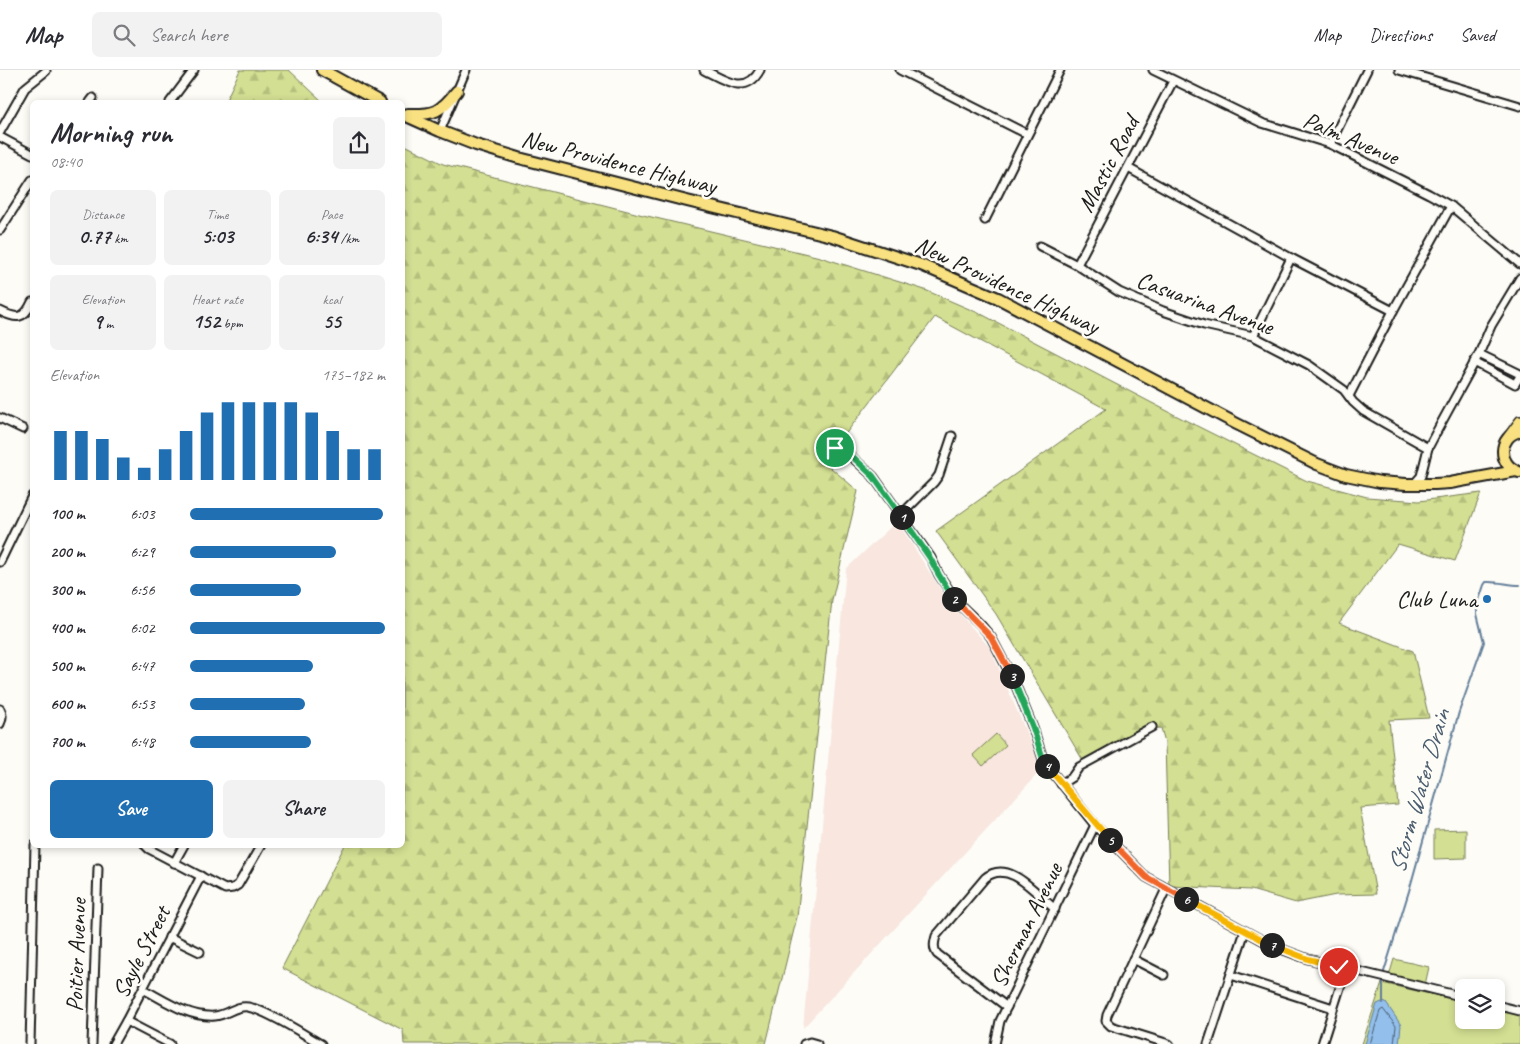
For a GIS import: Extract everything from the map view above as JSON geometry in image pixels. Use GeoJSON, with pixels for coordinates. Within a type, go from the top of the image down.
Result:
{"type":"FeatureCollection","features":[{"type":"Feature","properties":{"kind":"highway"},"geometry":{"type":"LineString","coordinates":[[322,70],[376,100]]}},
{"type":"Feature","properties":{"kind":"highway"},"geometry":{"type":"LineString","coordinates":[[405,114],[427,115],[439,110],[456,91]]}},
{"type":"Feature","properties":{"kind":"highway","name":"New Providence Highway"},"geometry":{"type":"LineString","coordinates":[[405,115],[476,145],[519,158],[832,236],[894,255],[944,274],[998,298],[1317,464],[1346,474],[1380,482],[1429,484],[1465,481],[1518,471]]}},
{"type":"Feature","properties":{"kind":"highway"},"geometry":{"type":"LineString","coordinates":[[1518,471],[1509,467],[1503,458],[1504,444],[1509,436],[1520,431]]}},
{"type":"Feature","properties":{"kind":"highway","name":"New Providence Highway"},"geometry":{"type":"LineString","coordinates":[[1465,481],[1494,468],[1503,458]]}},
{"type":"Feature","properties":{"kind":"main road"},"geometry":{"type":"LineString","coordinates":[[1509,436],[1520,421]]}},
{"type":"Feature","properties":{"kind":"street"},"geometry":{"type":"LineString","coordinates":[[172,100],[194,70]]}},
{"type":"Feature","properties":{"kind":"street"},"geometry":{"type":"LineString","coordinates":[[440,131],[466,70]]}},
{"type":"Feature","properties":{"kind":"street"},"geometry":{"type":"LineString","coordinates":[[704,70],[728,82],[744,84],[756,78],[760,70]]}},
{"type":"Feature","properties":{"kind":"street"},"geometry":{"type":"LineString","coordinates":[[900,70],[1027,134]]}},
{"type":"Feature","properties":{"kind":"street"},"geometry":{"type":"LineString","coordinates":[[985,220],[1060,70]]}},
{"type":"Feature","properties":{"kind":"street","name":"Palm Avenue"},"geometry":{"type":"LineString","coordinates":[[1153,70],[1262,123],[1330,144],[1450,206],[1520,264]]}},
{"type":"Feature","properties":{"kind":"street"},"geometry":{"type":"LineString","coordinates":[[1330,144],[1367,70]]}},
{"type":"Feature","properties":{"kind":"street"},"geometry":{"type":"LineString","coordinates":[[1399,70],[1520,106]]}},
{"type":"Feature","properties":{"kind":"street"},"geometry":{"type":"LineString","coordinates":[[0,132],[25,88],[46,71]]}},
{"type":"Feature","properties":{"kind":"street","name":"Mastic Road"},"geometry":{"type":"LineString","coordinates":[[1077,265],[1174,81]]}},
{"type":"Feature","properties":{"kind":"street"},"geometry":{"type":"LineString","coordinates":[[0,137],[30,153]]}},
{"type":"Feature","properties":{"kind":"street"},"geometry":{"type":"LineString","coordinates":[[1128,168],[1291,258],[1393,311]]}},
{"type":"Feature","properties":{"kind":"street"},"geometry":{"type":"LineString","coordinates":[[0,230],[30,183]]}},
{"type":"Feature","properties":{"kind":"street"},"geometry":{"type":"LineString","coordinates":[[1349,396],[1450,206]]}},
{"type":"Feature","properties":{"kind":"street","name":"Casuarina Avenue"},"geometry":{"type":"LineString","coordinates":[[1040,246],[1077,265],[1119,292],[1163,311],[1204,325],[1253,336],[1309,365],[1349,396],[1363,411],[1428,448]]}},
{"type":"Feature","properties":{"kind":"street"},"geometry":{"type":"LineString","coordinates":[[1253,336],[1291,258]]}},
{"type":"Feature","properties":{"kind":"street"},"geometry":{"type":"LineString","coordinates":[[1414,484],[1421,476],[1428,448],[1479,354],[1491,326],[1520,278]]}},
{"type":"Feature","properties":{"kind":"street"},"geometry":{"type":"LineString","coordinates":[[0,311],[16,317],[23,316],[30,306]]}},
{"type":"Feature","properties":{"kind":"street"},"geometry":{"type":"LineString","coordinates":[[1474,362],[1515,384],[1520,375],[1479,354]]}},
{"type":"Feature","properties":{"kind":"street"},"geometry":{"type":"LineString","coordinates":[[0,418],[22,429]]}},
{"type":"Feature","properties":{"kind":"street"},"geometry":{"type":"LineString","coordinates":[[901,515],[934,482],[939,474],[952,436]]}},
{"type":"Feature","properties":{"kind":"street"},"geometry":{"type":"LineString","coordinates":[[835,448],[854,458],[873,476],[930,558],[948,591],[980,624],[996,646],[1014,681],[1044,762],[1095,825],[1146,877],[1289,953],[1455,995]]}},
{"type":"Feature","properties":{"kind":"street"},"geometry":{"type":"LineString","coordinates":[[1421,476],[1429,484]]}},
{"type":"Feature","properties":{"kind":"street"},"geometry":{"type":"LineString","coordinates":[[0,562],[30,500]]}},
{"type":"Feature","properties":{"kind":"street"},"geometry":{"type":"LineString","coordinates":[[0,709],[2,713],[0,724]]}},
{"type":"Feature","properties":{"kind":"street"},"geometry":{"type":"LineString","coordinates":[[1061,784],[1072,776],[1078,767],[1152,727]]}},
{"type":"Feature","properties":{"kind":"street","name":"Sherman Avenue"},"geometry":{"type":"LineString","coordinates":[[995,1044],[998,1027],[1007,1007],[1095,825]]}},
{"type":"Feature","properties":{"kind":"street"},"geometry":{"type":"LineString","coordinates":[[30,1044],[36,848]]}},
{"type":"Feature","properties":{"kind":"street"},"geometry":{"type":"LineString","coordinates":[[147,848],[225,888],[233,888],[241,880],[259,848]]}},
{"type":"Feature","properties":{"kind":"street"},"geometry":{"type":"LineString","coordinates":[[174,863],[182,848]]}},
{"type":"Feature","properties":{"kind":"street","name":"Poitier Avenue"},"geometry":{"type":"LineString","coordinates":[[92,1044],[98,868]]}},
{"type":"Feature","properties":{"kind":"street"},"geometry":{"type":"LineString","coordinates":[[1007,1007],[942,959],[934,949],[936,936],[985,878],[990,873],[998,871],[1013,874],[1054,909]]}},
{"type":"Feature","properties":{"kind":"street","name":"Sayle Street"},"geometry":{"type":"LineString","coordinates":[[113,1044],[201,876]]}},
{"type":"Feature","properties":{"kind":"street"},"geometry":{"type":"LineString","coordinates":[[1166,889],[1107,1014],[1106,1022],[1111,1026],[1169,1044]]}},
{"type":"Feature","properties":{"kind":"street"},"geometry":{"type":"LineString","coordinates":[[1208,1044],[1245,931]]}},
{"type":"Feature","properties":{"kind":"street"},"geometry":{"type":"LineString","coordinates":[[169,937],[200,952]]}},
{"type":"Feature","properties":{"kind":"street"},"geometry":{"type":"LineString","coordinates":[[1133,959],[1164,975]]}},
{"type":"Feature","properties":{"kind":"street"},"geometry":{"type":"LineString","coordinates":[[1322,1044],[1346,968]]}},
{"type":"Feature","properties":{"kind":"street"},"geometry":{"type":"LineString","coordinates":[[1231,975],[1333,1008]]}},
{"type":"Feature","properties":{"kind":"street"},"geometry":{"type":"LineString","coordinates":[[143,989],[179,1008],[209,1016],[224,1014],[240,1008],[253,1008],[321,1044]]}},
{"type":"Feature","properties":{"kind":"street"},"geometry":{"type":"LineString","coordinates":[[1505,1007],[1520,1011]]}},
{"type":"Feature","properties":{"kind":"street"},"geometry":{"type":"LineString","coordinates":[[126,1021],[170,1044]]}},
{"type":"Feature","properties":{"kind":"street"},"geometry":{"type":"LineString","coordinates":[[804,1044],[810,1042],[817,1044]]}},
{"type":"Feature","properties":{"kind":"shaded area"},"geometry":{"type":"Polygon","coordinates":[[[897,521],[946,598],[990,648],[1042,769],[803,1028],[846,569],[897,521]]]}},
{"type":"Feature","properties":{"kind":"green space"},"geometry":{"type":"Polygon","coordinates":[[[240,70],[289,70],[321,100],[226,100],[240,70]]]}},
{"type":"Feature","properties":{"kind":"green space"},"geometry":{"type":"Polygon","coordinates":[[[405,145],[443,164],[643,215],[820,257],[925,290],[983,315],[1307,481],[1367,497],[1419,501],[1481,493],[1455,561],[1398,544],[1339,623],[1413,651],[1429,718],[1389,720],[1398,805],[1360,808],[1376,894],[1336,895],[1296,903],[1251,890],[1169,886],[1165,742],[1161,728],[1149,729],[1084,762],[996,614],[936,531],[1106,409],[935,317],[824,462],[858,491],[832,600],[797,917],[766,1044],[404,1044],[403,1030],[282,968],[343,848],[405,848],[405,145]]]}},
{"type":"Feature","properties":{"kind":"green space"},"geometry":{"type":"Polygon","coordinates":[[[996,734],[1006,745],[983,766],[973,755],[996,734]]]}},
{"type":"Feature","properties":{"kind":"green space"},"geometry":{"type":"Polygon","coordinates":[[[1466,829],[1466,858],[1434,859],[1434,830],[1466,829]]]}},
{"type":"Feature","properties":{"kind":"green space"},"geometry":{"type":"Polygon","coordinates":[[[1394,959],[1429,967],[1425,985],[1389,976],[1394,959]]]}},
{"type":"Feature","properties":{"kind":"green space"},"geometry":{"type":"Polygon","coordinates":[[[1382,983],[1455,1000],[1455,1029],[1505,1029],[1505,1011],[1520,1015],[1520,1044],[1362,1044],[1382,983]]]}},
{"type":"Feature","properties":{"kind":"water"},"geometry":{"type":"Polygon","coordinates":[[[1386,1003],[1401,1025],[1399,1044],[1365,1044],[1377,1004],[1386,1003]]]}},
{"type":"Feature","properties":{"kind":"waterway","name":"Storm Water Drain"},"geometry":{"type":"LineString","coordinates":[[1383,975],[1409,891],[1459,712],[1484,642],[1477,614],[1477,606],[1484,585],[1486,582],[1520,585]]}},
{"type":"Feature","properties":{"kind":"waterway","name":"Storm Water Drain"},"geometry":{"type":"LineString","coordinates":[[1383,980],[1383,1003]]}},
{"type":"Feature","properties":{"kind":"place","name":"Club Luna"},"geometry":{"type":"Point","coordinates":[1487,599]}},
{"type":"Feature","properties":{"kind":"route"},"geometry":{"type":"LineString","coordinates":[[835,448],[854,458],[873,476],[930,558],[948,591],[991,637],[1014,681],[1044,762],[1095,825],[1135,867],[1160,886],[1273,946],[1289,953],[1339,967]]}}]}
